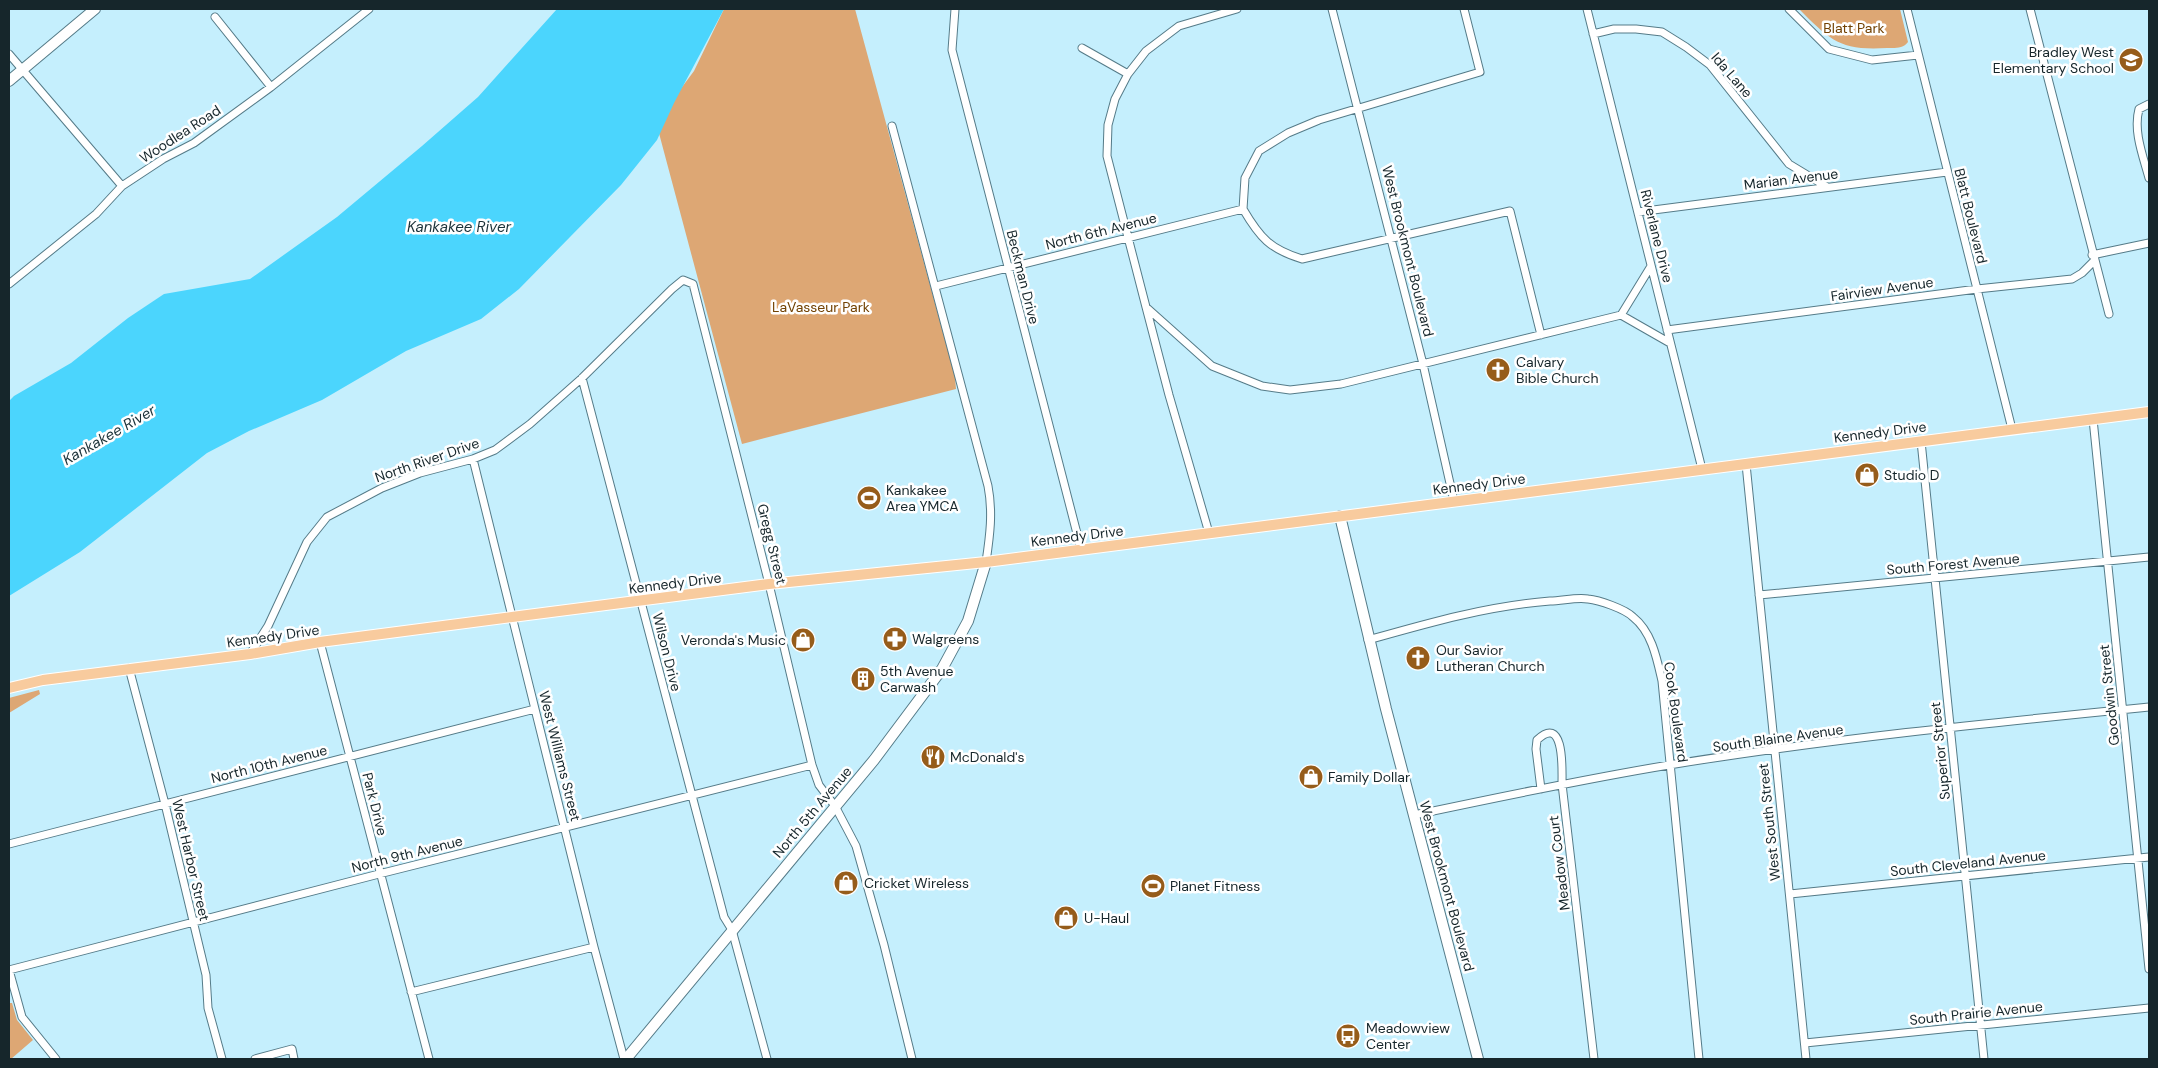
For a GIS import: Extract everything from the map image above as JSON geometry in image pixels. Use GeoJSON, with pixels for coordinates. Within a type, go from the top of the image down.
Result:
{"type":"FeatureCollection","features":[{"type":"Feature","properties":{"kind":"main road"},"geometry":{"type":"LineString","coordinates":[[9,81],[95,9]]}},
{"type":"Feature","properties":{"kind":"main road","name":"Kennedy Drive"},"geometry":{"type":"LineString","coordinates":[[9,688],[43,680],[128,668],[250,654],[320,642],[512,617],[769,584],[986,562],[2149,412]]}},
{"type":"Feature","properties":{"kind":"main road","name":"West Brookmont Boulevard"},"geometry":{"type":"LineString","coordinates":[[1340,516],[1368,640],[1478,1059]]}},
{"type":"Feature","properties":{"kind":"main road","name":"North 5th Avenue"},"geometry":{"type":"LineString","coordinates":[[625,1059],[874,760],[942,669],[968,621],[986,562]]}},
{"type":"Feature","properties":{"kind":"street","name":"Woodlea Road"},"geometry":{"type":"LineString","coordinates":[[9,284],[96,214],[122,186],[163,159],[194,143],[270,87],[369,9]]}},
{"type":"Feature","properties":{"kind":"street","name":"Beckman Drive"},"geometry":{"type":"LineString","coordinates":[[955,9],[952,50],[1081,549]]}},
{"type":"Feature","properties":{"kind":"street"},"geometry":{"type":"LineString","coordinates":[[1209,533],[1126,238],[1107,156],[1108,125],[1115,99],[1128,74],[1146,51],[1179,26],[1237,9]]}},
{"type":"Feature","properties":{"kind":"street","name":"West Brookmont Boulevard"},"geometry":{"type":"LineString","coordinates":[[1332,9],[1423,364],[1454,501]]}},
{"type":"Feature","properties":{"kind":"street"},"geometry":{"type":"LineString","coordinates":[[1464,9],[1480,72],[1358,110],[1319,120],[1288,132],[1259,151],[1245,178],[1243,209],[1258,233],[1280,252],[1302,259],[1510,211],[1541,334]]}},
{"type":"Feature","properties":{"kind":"street","name":"Riverlane Drive"},"geometry":{"type":"LineString","coordinates":[[1587,9],[1702,469]]}},
{"type":"Feature","properties":{"kind":"street"},"geometry":{"type":"LineString","coordinates":[[1789,9],[1829,49],[1872,60],[1918,55]]}},
{"type":"Feature","properties":{"kind":"street","name":"Blatt Boulevard"},"geometry":{"type":"LineString","coordinates":[[1907,9],[2012,429]]}},
{"type":"Feature","properties":{"kind":"street"},"geometry":{"type":"LineString","coordinates":[[2030,9],[2108,314]]}},
{"type":"Feature","properties":{"kind":"street"},"geometry":{"type":"LineString","coordinates":[[215,17],[270,87]]}},
{"type":"Feature","properties":{"kind":"street","name":"Ida Lane"},"geometry":{"type":"LineString","coordinates":[[1593,34],[1614,29],[1662,32],[1686,47],[1710,65],[1789,164],[1828,187]]}},
{"type":"Feature","properties":{"kind":"street"},"geometry":{"type":"LineString","coordinates":[[1082,48],[1128,74]]}},
{"type":"Feature","properties":{"kind":"street"},"geometry":{"type":"LineString","coordinates":[[9,54],[122,186]]}},
{"type":"Feature","properties":{"kind":"street"},"geometry":{"type":"LineString","coordinates":[[2149,104],[2139,109],[2136,120],[2149,178]]}},
{"type":"Feature","properties":{"kind":"street"},"geometry":{"type":"LineString","coordinates":[[892,126],[936,286],[992,503],[992,519],[986,562]]}},
{"type":"Feature","properties":{"kind":"street","name":"Marian Avenue"},"geometry":{"type":"LineString","coordinates":[[1638,212],[1948,172]]}},
{"type":"Feature","properties":{"kind":"street","name":"North 6th Avenue"},"geometry":{"type":"LineString","coordinates":[[936,286],[1243,209]]}},
{"type":"Feature","properties":{"kind":"street"},"geometry":{"type":"LineString","coordinates":[[2093,258],[2149,243]]}},
{"type":"Feature","properties":{"kind":"street","name":"Fairview Avenue"},"geometry":{"type":"LineString","coordinates":[[1667,330],[1976,289],[2072,279],[2082,273],[2093,258]]}},
{"type":"Feature","properties":{"kind":"street"},"geometry":{"type":"LineString","coordinates":[[1621,315],[1651,266]]}},
{"type":"Feature","properties":{"kind":"street","name":"North River Drive"},"geometry":{"type":"LineString","coordinates":[[250,654],[268,626],[308,542],[327,517],[382,488],[420,473],[473,459],[495,450],[530,424],[582,378],[672,289],[684,280],[693,284]]}},
{"type":"Feature","properties":{"kind":"street","name":"Gregg Street"},"geometry":{"type":"LineString","coordinates":[[693,284],[769,584],[812,765],[818,784],[835,806],[856,846],[884,945],[912,1059]]}},
{"type":"Feature","properties":{"kind":"street"},"geometry":{"type":"LineString","coordinates":[[1146,306],[1212,366],[1262,386],[1290,390],[1341,384],[1621,315],[1670,343]]}},
{"type":"Feature","properties":{"kind":"street","name":"Wilson Drive"},"geometry":{"type":"LineString","coordinates":[[582,378],[724,917],[732,930],[767,1059]]}},
{"type":"Feature","properties":{"kind":"street","name":"Goodwin Street"},"geometry":{"type":"LineString","coordinates":[[2093,419],[2149,969]]}},
{"type":"Feature","properties":{"kind":"street","name":"Superior Street"},"geometry":{"type":"LineString","coordinates":[[1921,441],[1984,1059]]}},
{"type":"Feature","properties":{"kind":"street","name":"West Williams Street"},"geometry":{"type":"LineString","coordinates":[[473,459],[594,947],[625,1059]]}},
{"type":"Feature","properties":{"kind":"street","name":"West South Street"},"geometry":{"type":"LineString","coordinates":[[1746,464],[1806,1059]]}},
{"type":"Feature","properties":{"kind":"street","name":"South Forest Avenue"},"geometry":{"type":"LineString","coordinates":[[1760,595],[2149,557]]}},
{"type":"Feature","properties":{"kind":"street","name":"Cook Boulevard"},"geometry":{"type":"LineString","coordinates":[[1368,640],[1460,614],[1520,604],[1587,599],[1611,606],[1633,616],[1648,633],[1662,681],[1699,1059]]}},
{"type":"Feature","properties":{"kind":"street","name":"Park Drive"},"geometry":{"type":"LineString","coordinates":[[320,642],[379,874],[429,1059]]}},
{"type":"Feature","properties":{"kind":"street","name":"West Harbor Street"},"geometry":{"type":"LineString","coordinates":[[128,668],[165,804],[206,975],[208,1008],[222,1059]]}},
{"type":"Feature","properties":{"kind":"street","name":"South Blaine Avenue"},"geometry":{"type":"LineString","coordinates":[[1414,815],[1562,784],[1671,765],[1950,727],[2149,707]]}},
{"type":"Feature","properties":{"kind":"street","name":"North 10th Avenue"},"geometry":{"type":"LineString","coordinates":[[9,844],[535,708]]}},
{"type":"Feature","properties":{"kind":"street","name":"Meadow Court"},"geometry":{"type":"LineString","coordinates":[[1541,789],[1536,740],[1549,733],[1558,739],[1561,748],[1562,784],[1594,1059]]}},
{"type":"Feature","properties":{"kind":"street","name":"North 9th Avenue"},"geometry":{"type":"LineString","coordinates":[[9,970],[812,765]]}},
{"type":"Feature","properties":{"kind":"street","name":"South Cleveland Avenue"},"geometry":{"type":"LineString","coordinates":[[1790,894],[2149,857]]}},
{"type":"Feature","properties":{"kind":"street"},"geometry":{"type":"LineString","coordinates":[[411,992],[594,947]]}},
{"type":"Feature","properties":{"kind":"street"},"geometry":{"type":"LineString","coordinates":[[9,970],[22,1017],[56,1059]]}},
{"type":"Feature","properties":{"kind":"street","name":"South Prairie Avenue"},"geometry":{"type":"LineString","coordinates":[[1805,1043],[2149,1008]]}},
{"type":"Feature","properties":{"kind":"street"},"geometry":{"type":"LineString","coordinates":[[255,1059],[292,1049],[294,1059]]}},
{"type":"Feature","properties":{"kind":"green space","name":"LaVasseur Park"},"geometry":{"type":"Polygon","coordinates":[[[724,9],[855,9],[955,377],[956,389],[742,444],[656,122],[694,71],[724,9]]]}},
{"type":"Feature","properties":{"kind":"green space","name":"Blatt Park"},"geometry":{"type":"Polygon","coordinates":[[[1799,9],[1900,9],[1908,42],[1904,46],[1896,48],[1858,48],[1847,45],[1828,36],[1799,9]]]}},
{"type":"Feature","properties":{"kind":"green space"},"geometry":{"type":"Polygon","coordinates":[[[39,690],[40,694],[9,713],[9,698],[39,690]]]}},
{"type":"Feature","properties":{"kind":"green space"},"geometry":{"type":"Polygon","coordinates":[[[9,1003],[12,1003],[17,1020],[33,1040],[11,1059],[9,1059],[9,1003]]]}},
{"type":"Feature","properties":{"kind":"water","name":"Kankakee River"},"geometry":{"type":"Polygon","coordinates":[[[557,9],[724,9],[674,103],[657,140],[621,185],[519,289],[481,319],[406,351],[322,400],[249,431],[207,453],[80,552],[9,596],[9,401],[14,396],[71,363],[128,318],[164,294],[250,279],[337,217],[478,97],[557,9]]]}},
{"type":"Feature","properties":{"kind":"place","name":"Bradley West Elementary School"},"geometry":{"type":"Point","coordinates":[2131,60]}},
{"type":"Feature","properties":{"kind":"place","name":"Calvary Bible Church"},"geometry":{"type":"Point","coordinates":[1498,370]}},
{"type":"Feature","properties":{"kind":"place","name":"Studio D"},"geometry":{"type":"Point","coordinates":[1867,475]}},
{"type":"Feature","properties":{"kind":"place","name":"Kankakee Area YMCA"},"geometry":{"type":"Point","coordinates":[869,498]}},
{"type":"Feature","properties":{"kind":"place","name":"Walgreens"},"geometry":{"type":"Point","coordinates":[895,639]}},
{"type":"Feature","properties":{"kind":"place","name":"Veronda's Music"},"geometry":{"type":"Point","coordinates":[803,640]}},
{"type":"Feature","properties":{"kind":"place","name":"Our Savior Lutheran Church"},"geometry":{"type":"Point","coordinates":[1418,658]}},
{"type":"Feature","properties":{"kind":"place","name":"5th Avenue Carwash"},"geometry":{"type":"Point","coordinates":[863,679]}},
{"type":"Feature","properties":{"kind":"place","name":"McDonald's"},"geometry":{"type":"Point","coordinates":[933,757]}},
{"type":"Feature","properties":{"kind":"place","name":"Family Dollar"},"geometry":{"type":"Point","coordinates":[1311,777]}},
{"type":"Feature","properties":{"kind":"place","name":"Cricket Wireless"},"geometry":{"type":"Point","coordinates":[846,883]}},
{"type":"Feature","properties":{"kind":"place","name":"Planet Fitness"},"geometry":{"type":"Point","coordinates":[1153,886]}},
{"type":"Feature","properties":{"kind":"place","name":"U-Haul"},"geometry":{"type":"Point","coordinates":[1066,918]}},
{"type":"Feature","properties":{"kind":"place","name":"Meadowview Center"},"geometry":{"type":"Point","coordinates":[1348,1036]}}]}
